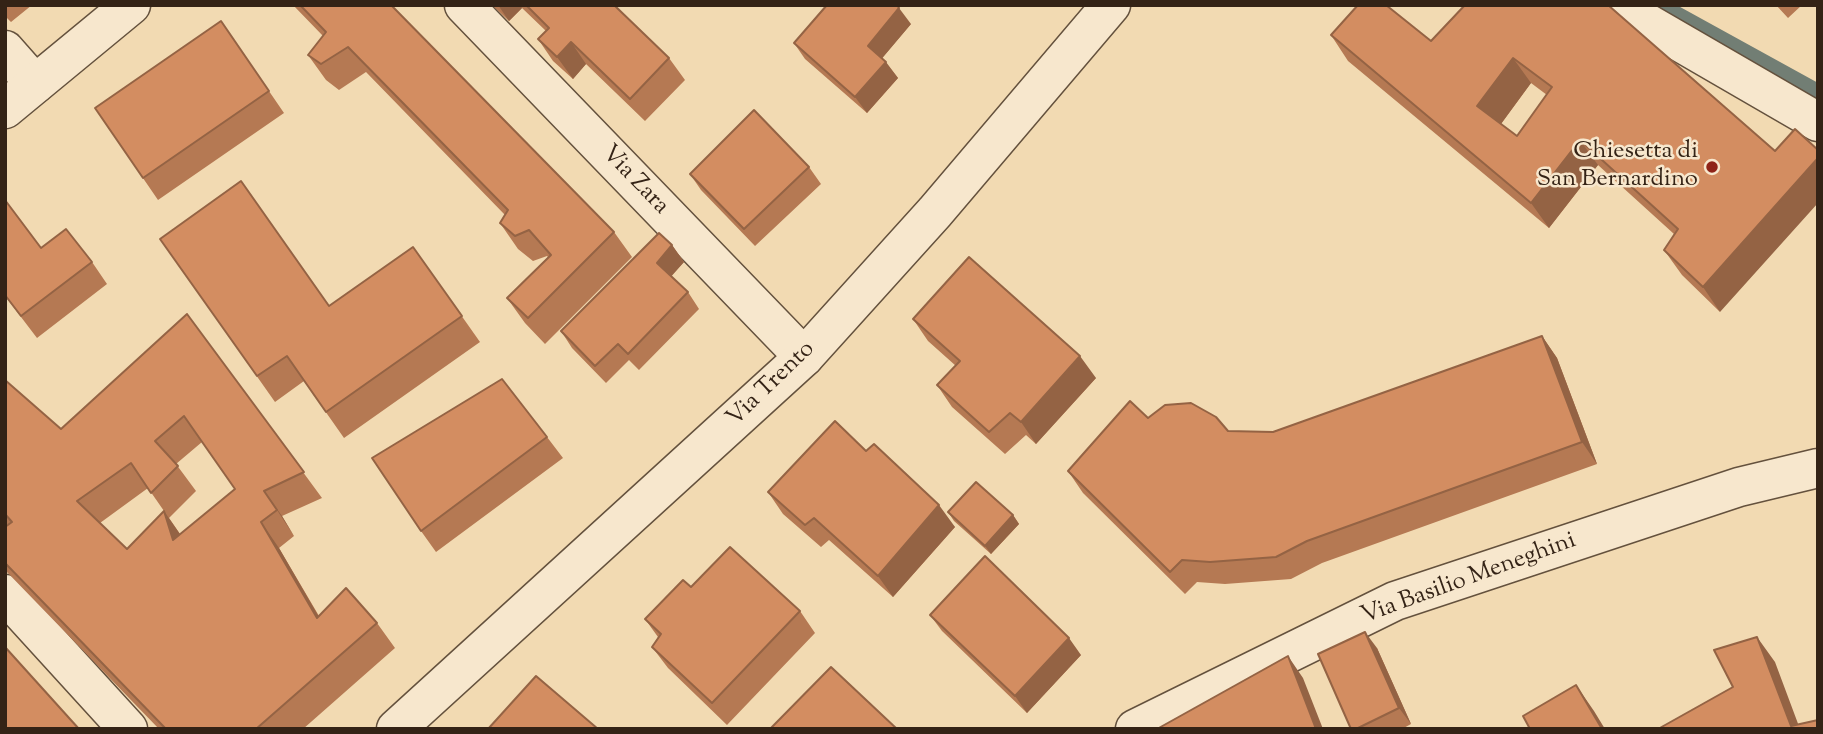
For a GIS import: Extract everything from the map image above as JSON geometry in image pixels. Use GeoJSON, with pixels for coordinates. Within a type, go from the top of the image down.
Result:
{"type":"FeatureCollection","features":[{"type":"Feature","properties":{"kind":"street"},"geometry":{"type":"LineString","coordinates":[[5,109],[131,5]]}},
{"type":"Feature","properties":{"kind":"street","name":"Via Zara"},"geometry":{"type":"LineString","coordinates":[[464,5],[804,358]]}},
{"type":"Feature","properties":{"kind":"street","name":"Via Trento"},"geometry":{"type":"LineString","coordinates":[[396,729],[804,358],[935,212],[1111,5]]}},
{"type":"Feature","properties":{"kind":"street"},"geometry":{"type":"LineString","coordinates":[[1616,5],[1818,122]]}},
{"type":"Feature","properties":{"kind":"street"},"geometry":{"type":"LineString","coordinates":[[5,50],[35,85]]}},
{"type":"Feature","properties":{"kind":"street","name":"Via Basilio Meneghini"},"geometry":{"type":"LineString","coordinates":[[1135,729],[1395,601],[1739,487],[1818,468]]}},
{"type":"Feature","properties":{"kind":"street"},"geometry":{"type":"LineString","coordinates":[[5,594],[128,729]]}},
{"type":"Feature","properties":{"kind":"building"},"geometry":{"type":"Polygon","coordinates":[[[300,5],[391,5],[614,232],[528,318],[507,298],[551,255],[529,230],[515,236],[500,223],[508,210],[348,47],[321,64],[308,55],[326,32],[300,5]]]}},
{"type":"Feature","properties":{"kind":"building"},"geometry":{"type":"Polygon","coordinates":[[[526,5],[614,5],[669,58],[630,99],[571,42],[557,57],[538,39],[549,28],[526,5]]]}},
{"type":"Feature","properties":{"kind":"building"},"geometry":{"type":"Polygon","coordinates":[[[827,5],[897,5],[899,8],[868,46],[886,62],[855,97],[794,43],[827,5]]]}},
{"type":"Feature","properties":{"kind":"building"},"geometry":{"type":"Polygon","coordinates":[[[1358,5],[1386,5],[1431,41],[1465,5],[1608,5],[1775,151],[1795,129],[1818,150],[1818,158],[1703,287],[1664,250],[1678,229],[1580,140],[1531,203],[1331,35],[1358,5]],[[1513,58],[1477,106],[1517,136],[1552,87],[1513,58]]]}},
{"type":"Feature","properties":{"kind":"building"},"geometry":{"type":"Polygon","coordinates":[[[221,21],[269,91],[143,178],[95,108],[221,21]]]}},
{"type":"Feature","properties":{"kind":"building"},"geometry":{"type":"Polygon","coordinates":[[[754,110],[809,167],[744,229],[690,174],[754,110]]]}},
{"type":"Feature","properties":{"kind":"building"},"geometry":{"type":"Polygon","coordinates":[[[241,181],[329,306],[413,247],[462,316],[326,412],[287,356],[257,376],[160,239],[241,181]]]}},
{"type":"Feature","properties":{"kind":"building"},"geometry":{"type":"Polygon","coordinates":[[[5,200],[41,248],[66,229],[92,262],[21,316],[5,295],[5,200]]]}},
{"type":"Feature","properties":{"kind":"building"},"geometry":{"type":"Polygon","coordinates":[[[659,233],[672,245],[657,263],[688,292],[628,354],[618,344],[595,366],[561,331],[659,233]]]}},
{"type":"Feature","properties":{"kind":"building"},"geometry":{"type":"Polygon","coordinates":[[[969,257],[1080,356],[1021,422],[1010,413],[989,432],[937,385],[960,361],[913,319],[969,257]]]}},
{"type":"Feature","properties":{"kind":"building"},"geometry":{"type":"Polygon","coordinates":[[[187,314],[304,472],[264,491],[277,510],[261,522],[317,618],[346,588],[377,623],[256,729],[166,729],[5,563],[5,527],[12,522],[5,514],[5,380],[61,429],[187,314]],[[184,416],[155,441],[178,466],[151,493],[131,463],[77,501],[127,549],[164,511],[173,540],[235,489],[184,416]]]}},
{"type":"Feature","properties":{"kind":"building"},"geometry":{"type":"Polygon","coordinates":[[[1542,336],[1582,442],[1307,541],[1276,557],[1210,562],[1182,560],[1170,572],[1068,471],[1130,401],[1148,418],[1165,405],[1191,403],[1216,417],[1228,431],[1273,432],[1542,336]]]}},
{"type":"Feature","properties":{"kind":"building"},"geometry":{"type":"Polygon","coordinates":[[[502,379],[547,437],[421,531],[372,458],[502,379]]]}},
{"type":"Feature","properties":{"kind":"building"},"geometry":{"type":"Polygon","coordinates":[[[835,421],[866,451],[874,444],[939,505],[878,576],[814,518],[805,525],[768,492],[835,421]]]}},
{"type":"Feature","properties":{"kind":"building"},"geometry":{"type":"Polygon","coordinates":[[[976,482],[1013,515],[985,546],[948,512],[976,482]]]}},
{"type":"Feature","properties":{"kind":"building"},"geometry":{"type":"Polygon","coordinates":[[[730,547],[800,611],[712,703],[652,647],[661,634],[645,619],[683,580],[691,587],[730,547]]]}},
{"type":"Feature","properties":{"kind":"building"},"geometry":{"type":"Polygon","coordinates":[[[985,556],[1069,638],[1015,696],[930,615],[985,556]]]}},
{"type":"Feature","properties":{"kind":"building"},"geometry":{"type":"Polygon","coordinates":[[[1365,632],[1399,708],[1351,729],[1318,654],[1365,632]]]}},
{"type":"Feature","properties":{"kind":"building"},"geometry":{"type":"Polygon","coordinates":[[[1757,637],[1791,726],[1818,720],[1818,729],[1658,729],[1733,687],[1714,650],[1757,637]]]}},
{"type":"Feature","properties":{"kind":"building"},"geometry":{"type":"Polygon","coordinates":[[[5,647],[79,729],[5,729],[5,647]]]}},
{"type":"Feature","properties":{"kind":"building"},"geometry":{"type":"Polygon","coordinates":[[[1288,656],[1316,729],[1157,729],[1288,656]]]}},
{"type":"Feature","properties":{"kind":"building"},"geometry":{"type":"Polygon","coordinates":[[[831,667],[897,729],[770,729],[831,667]]]}},
{"type":"Feature","properties":{"kind":"building"},"geometry":{"type":"Polygon","coordinates":[[[536,676],[598,729],[488,729],[536,676]]]}},
{"type":"Feature","properties":{"kind":"building"},"geometry":{"type":"Polygon","coordinates":[[[1576,685],[1602,729],[1530,729],[1523,716],[1576,685]]]}},
{"type":"Feature","properties":{"kind":"waterway"},"geometry":{"type":"LineString","coordinates":[[1662,5],[1818,91]]}},
{"type":"Feature","properties":{"kind":"place","name":"Chiesetta di San Bernardino"},"geometry":{"type":"Point","coordinates":[1712,167]}}]}
